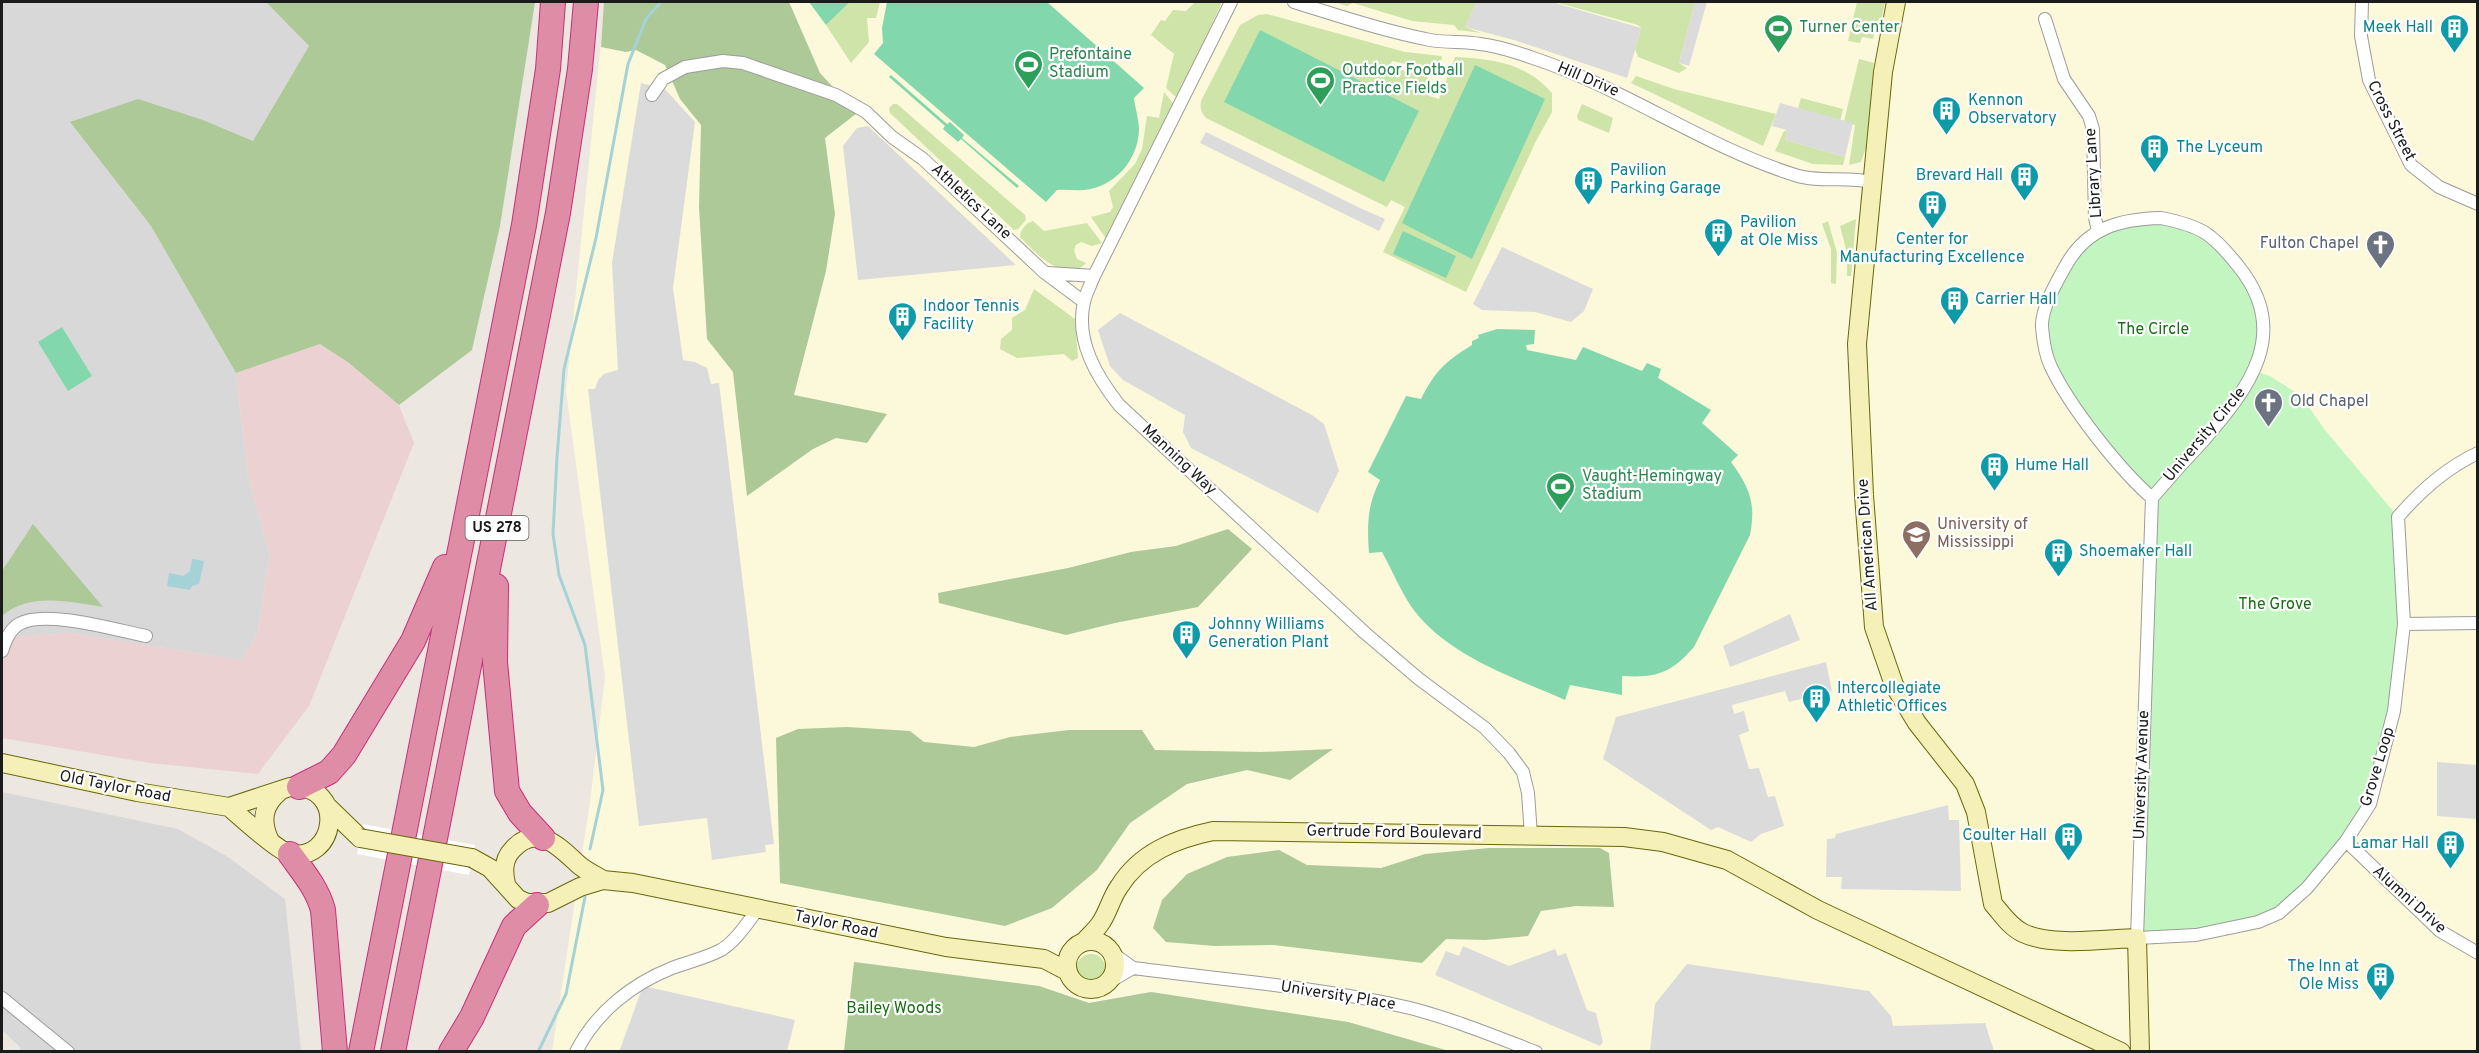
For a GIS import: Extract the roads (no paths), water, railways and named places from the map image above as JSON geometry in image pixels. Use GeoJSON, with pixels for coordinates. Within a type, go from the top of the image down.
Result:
{"type":"FeatureCollection","features":[{"type":"Feature","properties":{"kind":"highway","name":"US 278"},"geometry":{"type":"LineString","coordinates":[[361,1052],[524,225],[548,69],[553,2]]}},
{"type":"Feature","properties":{"kind":"highway","name":"US 278"},"geometry":{"type":"LineString","coordinates":[[393,1052],[558,213],[580,69],[586,2]]}},
{"type":"Feature","properties":{"kind":"highway"},"geometry":{"type":"LineString","coordinates":[[290,789],[329,772],[344,755],[413,641],[438,588],[473,486]]}},
{"type":"Feature","properties":{"kind":"highway"},"geometry":{"type":"LineString","coordinates":[[500,511],[495,662],[507,791],[520,813],[543,838]]}},
{"type":"Feature","properties":{"kind":"highway"},"geometry":{"type":"LineString","coordinates":[[290,854],[320,897],[323,910],[335,1052]]}},
{"type":"Feature","properties":{"kind":"highway"},"geometry":{"type":"LineString","coordinates":[[451,1052],[471,1017],[514,926],[547,902]]}},
{"type":"Feature","properties":{"kind":"street","name":"Manning Way"},"geometry":{"type":"LineString","coordinates":[[1231,2],[1094,276],[1084,302],[1084,341],[1092,364],[1101,383],[1119,405],[1365,633],[1419,679],[1485,728],[1509,753],[1523,772],[1528,793],[1531,835]]}},
{"type":"Feature","properties":{"kind":"street","name":"Hill Drive"},"geometry":{"type":"LineString","coordinates":[[1294,2],[1384,30],[1432,40],[1479,43],[1512,51],[1600,86],[1777,169],[1798,176],[1859,179],[1872,182]]}},
{"type":"Feature","properties":{"kind":"street","name":"All American Drive"},"geometry":{"type":"LineString","coordinates":[[1896,2],[1883,72],[1857,344],[1857,375],[1874,627],[1894,685],[1917,723],[1965,784],[1976,812],[1993,904],[2012,926],[2024,934],[2052,940],[2137,938]]}},
{"type":"Feature","properties":{"kind":"street","name":"Cross Street"},"geometry":{"type":"LineString","coordinates":[[2362,2],[2361,36],[2368,80],[2411,165],[2439,188],[2478,204]]}},
{"type":"Feature","properties":{"kind":"street","name":"Library Lane"},"geometry":{"type":"LineString","coordinates":[[2045,19],[2064,79],[2089,116],[2093,129],[2095,218],[2098,231]]}},
{"type":"Feature","properties":{"kind":"street","name":"Athletics Lane"},"geometry":{"type":"LineString","coordinates":[[652,94],[663,79],[685,67],[723,61],[743,63],[836,95],[866,112],[892,137],[934,168],[1045,273],[1084,302]]}},
{"type":"Feature","properties":{"kind":"street","name":"University Circle"},"geometry":{"type":"LineString","coordinates":[[2155,218],[2199,227],[2213,238],[2241,269],[2260,304],[2263,327],[2261,353],[2247,387],[2152,498],[2132,480],[2065,392],[2050,365],[2042,326],[2051,293],[2069,260],[2087,239],[2098,231],[2130,219],[2155,218]]}},
{"type":"Feature","properties":{"kind":"street"},"geometry":{"type":"LineString","coordinates":[[1045,273],[1094,276]]}},
{"type":"Feature","properties":{"kind":"street","name":"Grove Loop"},"geometry":{"type":"LineString","coordinates":[[2137,938],[2196,935],[2258,922],[2279,913],[2307,888],[2346,841],[2370,804],[2394,711],[2404,624],[2398,517],[2447,469],[2478,453]]}},
{"type":"Feature","properties":{"kind":"street","name":"University Avenue"},"geometry":{"type":"LineString","coordinates":[[2140,1052],[2137,1018],[2137,938],[2152,498]]}},
{"type":"Feature","properties":{"kind":"street"},"geometry":{"type":"LineString","coordinates":[[2,651],[8,636],[18,625],[45,618],[146,636]]}},
{"type":"Feature","properties":{"kind":"street"},"geometry":{"type":"LineString","coordinates":[[2404,624],[2478,623]]}},
{"type":"Feature","properties":{"kind":"street","name":"Old Taylor Road"},"geometry":{"type":"LineString","coordinates":[[2,764],[137,792],[229,807],[290,789]]}},
{"type":"Feature","properties":{"kind":"street"},"geometry":{"type":"LineString","coordinates":[[269,839],[264,829],[263,818],[266,807],[272,798],[290,789],[316,793],[360,838]]}},
{"type":"Feature","properties":{"kind":"street","name":"Old Taylor Road"},"geometry":{"type":"LineString","coordinates":[[229,807],[276,847],[290,854]]}},
{"type":"Feature","properties":{"kind":"street"},"geometry":{"type":"LineString","coordinates":[[321,844],[330,827],[328,807]]}},
{"type":"Feature","properties":{"kind":"street","name":"Gertrude Ford Boulevard"},"geometry":{"type":"LineString","coordinates":[[1079,945],[1100,924],[1119,886],[1137,865],[1164,845],[1213,831],[1624,837],[1663,842],[1727,860],[1818,910],[2121,1052]]}},
{"type":"Feature","properties":{"kind":"street"},"geometry":{"type":"LineString","coordinates":[[290,854],[304,854],[321,844],[360,838],[472,858],[490,868],[518,899],[547,902],[580,887],[603,880]]}},
{"type":"Feature","properties":{"kind":"street"},"geometry":{"type":"LineString","coordinates":[[506,884],[504,866],[512,850],[520,842],[531,838],[543,838],[558,845],[582,867],[603,880]]}},
{"type":"Feature","properties":{"kind":"street","name":"Alumni Drive"},"geometry":{"type":"LineString","coordinates":[[2346,841],[2440,931],[2478,952]]}},
{"type":"Feature","properties":{"kind":"street"},"geometry":{"type":"LineString","coordinates":[[472,858],[512,850]]}},
{"type":"Feature","properties":{"kind":"street"},"geometry":{"type":"LineString","coordinates":[[547,902],[569,882],[569,861],[564,851]]}},
{"type":"Feature","properties":{"kind":"street","name":"Taylor Road"},"geometry":{"type":"LineString","coordinates":[[603,880],[633,883],[946,947],[1044,959],[1067,971]]}},
{"type":"Feature","properties":{"kind":"street"},"geometry":{"type":"LineString","coordinates":[[576,1052],[589,1029],[629,990],[653,976],[721,950],[735,938],[758,909]]}},
{"type":"Feature","properties":{"kind":"street"},"geometry":{"type":"LineString","coordinates":[[1100,924],[1115,968],[1109,982]]}},
{"type":"Feature","properties":{"kind":"street"},"geometry":{"type":"LineString","coordinates":[[1044,959],[1090,941],[1108,949]]}},
{"type":"Feature","properties":{"kind":"street"},"geometry":{"type":"LineString","coordinates":[[1079,945],[1067,963],[1067,971],[1075,984],[1082,988],[1096,989],[1133,968]]}},
{"type":"Feature","properties":{"kind":"street","name":"University Place"},"geometry":{"type":"LineString","coordinates":[[1108,949],[1133,968],[1294,988],[1411,1008],[1462,1024],[1536,1052]]}},
{"type":"Feature","properties":{"kind":"street"},"geometry":{"type":"LineString","coordinates":[[2,998],[68,1052]]}},
{"type":"Feature","properties":{"kind":"water"},"geometry":{"type":"Polygon","coordinates":[[[192,559],[204,561],[199,584],[192,586],[190,590],[167,586],[169,573],[184,576],[190,571],[192,559]]]}},
{"type":"Feature","properties":{"kind":"waterway"},"geometry":{"type":"LineString","coordinates":[[590,849],[603,790],[585,645],[559,575],[553,534],[564,369],[596,238],[628,64],[646,19],[661,2]]}},
{"type":"Feature","properties":{"kind":"waterway"},"geometry":{"type":"LineString","coordinates":[[538,1052],[566,994],[585,897]]}},
{"type":"Feature","properties":{"kind":"place","name":"Turner Center"},"geometry":{"type":"Point","coordinates":[1778,54]}},
{"type":"Feature","properties":{"kind":"place","name":"Meek Hall"},"geometry":{"type":"Point","coordinates":[2454,54]}},
{"type":"Feature","properties":{"kind":"place","name":"Prefontaine Stadium"},"geometry":{"type":"Point","coordinates":[1028,90]}},
{"type":"Feature","properties":{"kind":"place","name":"Outdoor Football Practice Fields"},"geometry":{"type":"Point","coordinates":[1321,106]}},
{"type":"Feature","properties":{"kind":"place","name":"Kennon Observatory"},"geometry":{"type":"Point","coordinates":[1947,136]}},
{"type":"Feature","properties":{"kind":"place","name":"The Lyceum"},"geometry":{"type":"Point","coordinates":[2155,174]}},
{"type":"Feature","properties":{"kind":"place","name":"Brevard Hall"},"geometry":{"type":"Point","coordinates":[2024,202]}},
{"type":"Feature","properties":{"kind":"place","name":"Pavilion Parking Garage"},"geometry":{"type":"Point","coordinates":[1589,206]}},
{"type":"Feature","properties":{"kind":"place","name":"Center for Manufacturing Excellence"},"geometry":{"type":"Point","coordinates":[1932,230]}},
{"type":"Feature","properties":{"kind":"place","name":"Pavilion at Ole Miss"},"geometry":{"type":"Point","coordinates":[1719,258]}},
{"type":"Feature","properties":{"kind":"place","name":"Fulton Chapel"},"geometry":{"type":"Point","coordinates":[2380,270]}},
{"type":"Feature","properties":{"kind":"place","name":"Carrier Hall"},"geometry":{"type":"Point","coordinates":[1954,326]}},
{"type":"Feature","properties":{"kind":"place","name":"Indoor Tennis Facility"},"geometry":{"type":"Point","coordinates":[902,342]}},
{"type":"Feature","properties":{"kind":"place","name":"Old Chapel"},"geometry":{"type":"Point","coordinates":[2269,428]}},
{"type":"Feature","properties":{"kind":"place","name":"Hume Hall"},"geometry":{"type":"Point","coordinates":[1994,492]}},
{"type":"Feature","properties":{"kind":"place","name":"Vaught-Hemingway Stadium"},"geometry":{"type":"Point","coordinates":[1561,512]}},
{"type":"Feature","properties":{"kind":"place","name":"University of Mississippi"},"geometry":{"type":"Point","coordinates":[1916,560]}},
{"type":"Feature","properties":{"kind":"place","name":"Shoemaker Hall"},"geometry":{"type":"Point","coordinates":[2058,578]}},
{"type":"Feature","properties":{"kind":"place","name":"Johnny Williams Generation Plant"},"geometry":{"type":"Point","coordinates":[1187,660]}},
{"type":"Feature","properties":{"kind":"place","name":"Intercollegiate Athletic Offices"},"geometry":{"type":"Point","coordinates":[1816,724]}},
{"type":"Feature","properties":{"kind":"place","name":"Coulter Hall"},"geometry":{"type":"Point","coordinates":[2068,862]}},
{"type":"Feature","properties":{"kind":"place","name":"Lamar Hall"},"geometry":{"type":"Point","coordinates":[2450,870]}},
{"type":"Feature","properties":{"kind":"place","name":"The Inn at Ole Miss"},"geometry":{"type":"Point","coordinates":[2380,1002]}},
{"type":"Feature","properties":{"kind":"park label","name":"The Circle"},"geometry":{"type":"Point","coordinates":[2153,330]}},
{"type":"Feature","properties":{"kind":"park label","name":"The Grove"},"geometry":{"type":"Point","coordinates":[2275,605]}},
{"type":"Feature","properties":{"kind":"park label","name":"Bailey Woods"},"geometry":{"type":"Point","coordinates":[894,1009]}}]}
